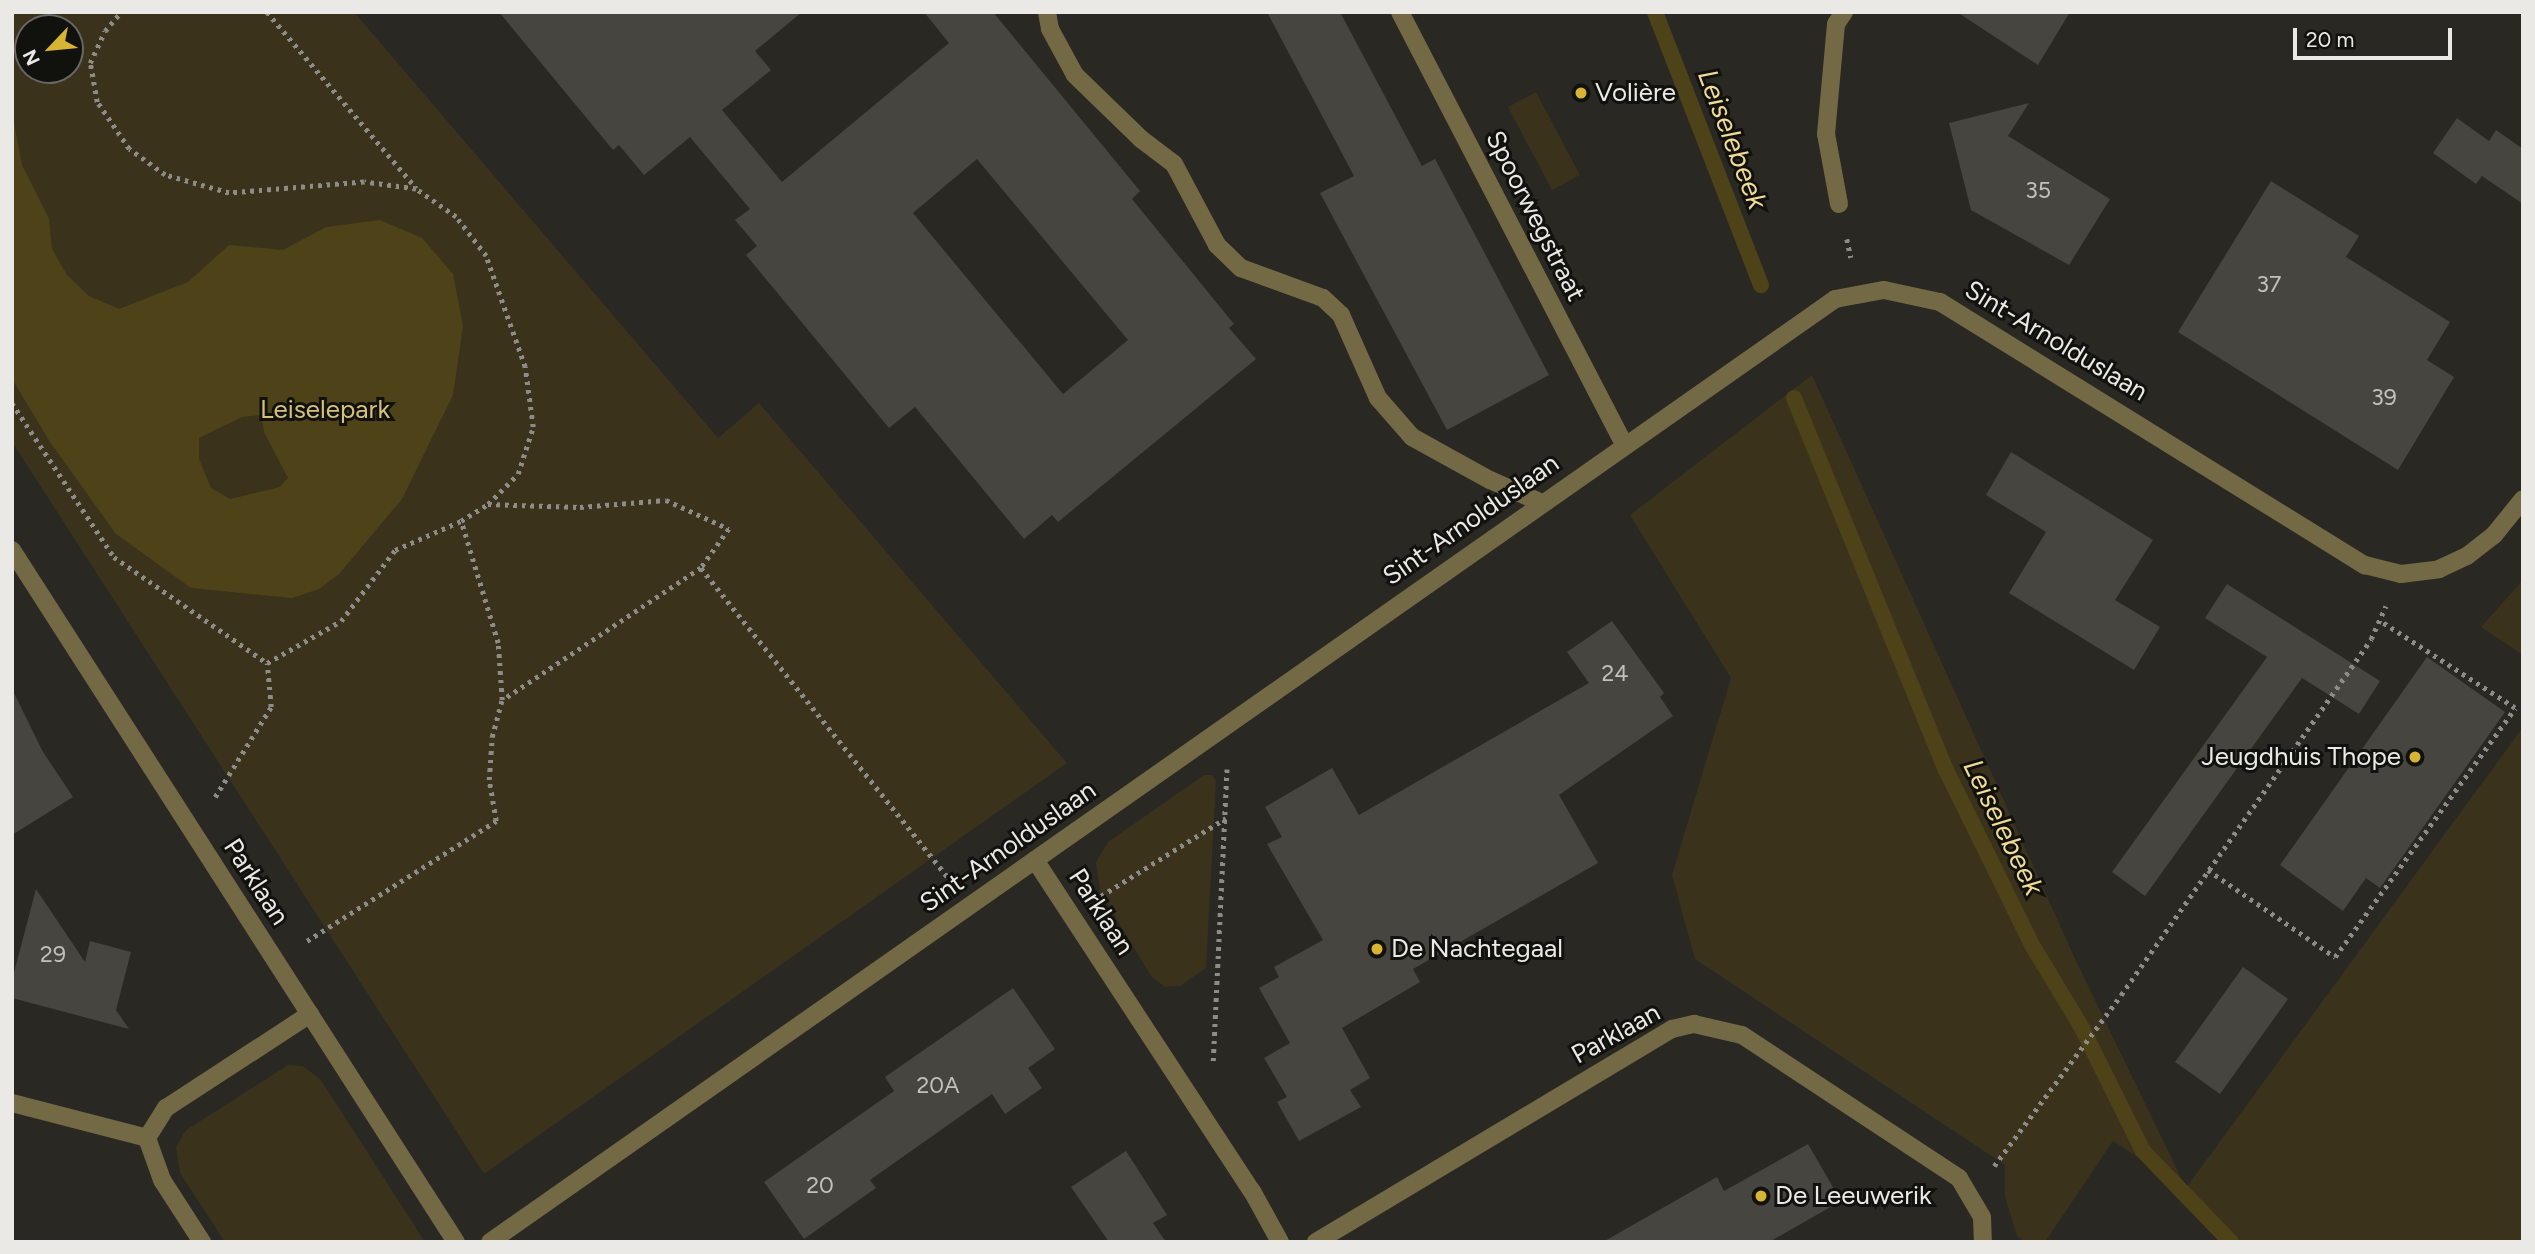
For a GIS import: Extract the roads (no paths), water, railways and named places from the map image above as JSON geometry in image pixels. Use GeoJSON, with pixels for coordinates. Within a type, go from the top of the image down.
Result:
{"type":"FeatureCollection","features":[{"type":"Feature","properties":{"kind":"street"},"geometry":{"type":"LineString","coordinates":[[1047,12],[1050,29],[1075,75],[1141,139],[1174,164],[1217,245],[1241,268],[1323,298],[1341,314],[1378,398],[1412,436],[1490,480],[1542,503]]}},
{"type":"Feature","properties":{"kind":"street","name":"Spoorwegstraat"},"geometry":{"type":"LineString","coordinates":[[1400,12],[1624,445]]}},
{"type":"Feature","properties":{"kind":"street"},"geometry":{"type":"LineString","coordinates":[[1839,204],[1826,134],[1836,24],[1844,12]]}},
{"type":"Feature","properties":{"kind":"street","name":"Sint-Arnolduslaan"},"geometry":{"type":"LineString","coordinates":[[489,1242],[1824,306],[1859,294],[1884,290],[1940,302],[2365,565],[2401,574],[2439,569],[2467,556],[2494,535],[2523,499]]}},
{"type":"Feature","properties":{"kind":"street","name":"Parklaan"},"geometry":{"type":"LineString","coordinates":[[12,550],[456,1242]]}},
{"type":"Feature","properties":{"kind":"street","name":"Parklaan"},"geometry":{"type":"LineString","coordinates":[[1035,860],[1209,1126],[1280,1242]]}},
{"type":"Feature","properties":{"kind":"street"},"geometry":{"type":"LineString","coordinates":[[202,1242],[162,1180],[148,1138],[166,1108],[310,1014]]}},
{"type":"Feature","properties":{"kind":"street","name":"Parklaan"},"geometry":{"type":"LineString","coordinates":[[1316,1242],[1672,1029],[1694,1024],[1742,1035],[1959,1178],[1982,1217],[1983,1242]]}},
{"type":"Feature","properties":{"kind":"street"},"geometry":{"type":"LineString","coordinates":[[12,1102],[148,1138]]}},
{"type":"Feature","properties":{"kind":"waterway","name":"Leiselebeek"},"geometry":{"type":"LineString","coordinates":[[1655,12],[1761,285]]}},
{"type":"Feature","properties":{"kind":"waterway","name":"Leiselebeek"},"geometry":{"type":"LineString","coordinates":[[1794,398],[1946,770],[2032,945],[2082,1028],[2143,1151],[2231,1242]]}},
{"type":"Feature","properties":{"kind":"place","name":"Volière"},"geometry":{"type":"Point","coordinates":[1581,93]}},
{"type":"Feature","properties":{"kind":"place","name":"Jeugdhuis Thope"},"geometry":{"type":"Point","coordinates":[2415,757]}},
{"type":"Feature","properties":{"kind":"place","name":"De Nachtegaal"},"geometry":{"type":"Point","coordinates":[1377,949]}},
{"type":"Feature","properties":{"kind":"place","name":"De Leeuwerik"},"geometry":{"type":"Point","coordinates":[1761,1196]}},
{"type":"Feature","properties":{"kind":"park label","name":"Leiselepark"},"geometry":{"type":"Point","coordinates":[325,410]}}]}
